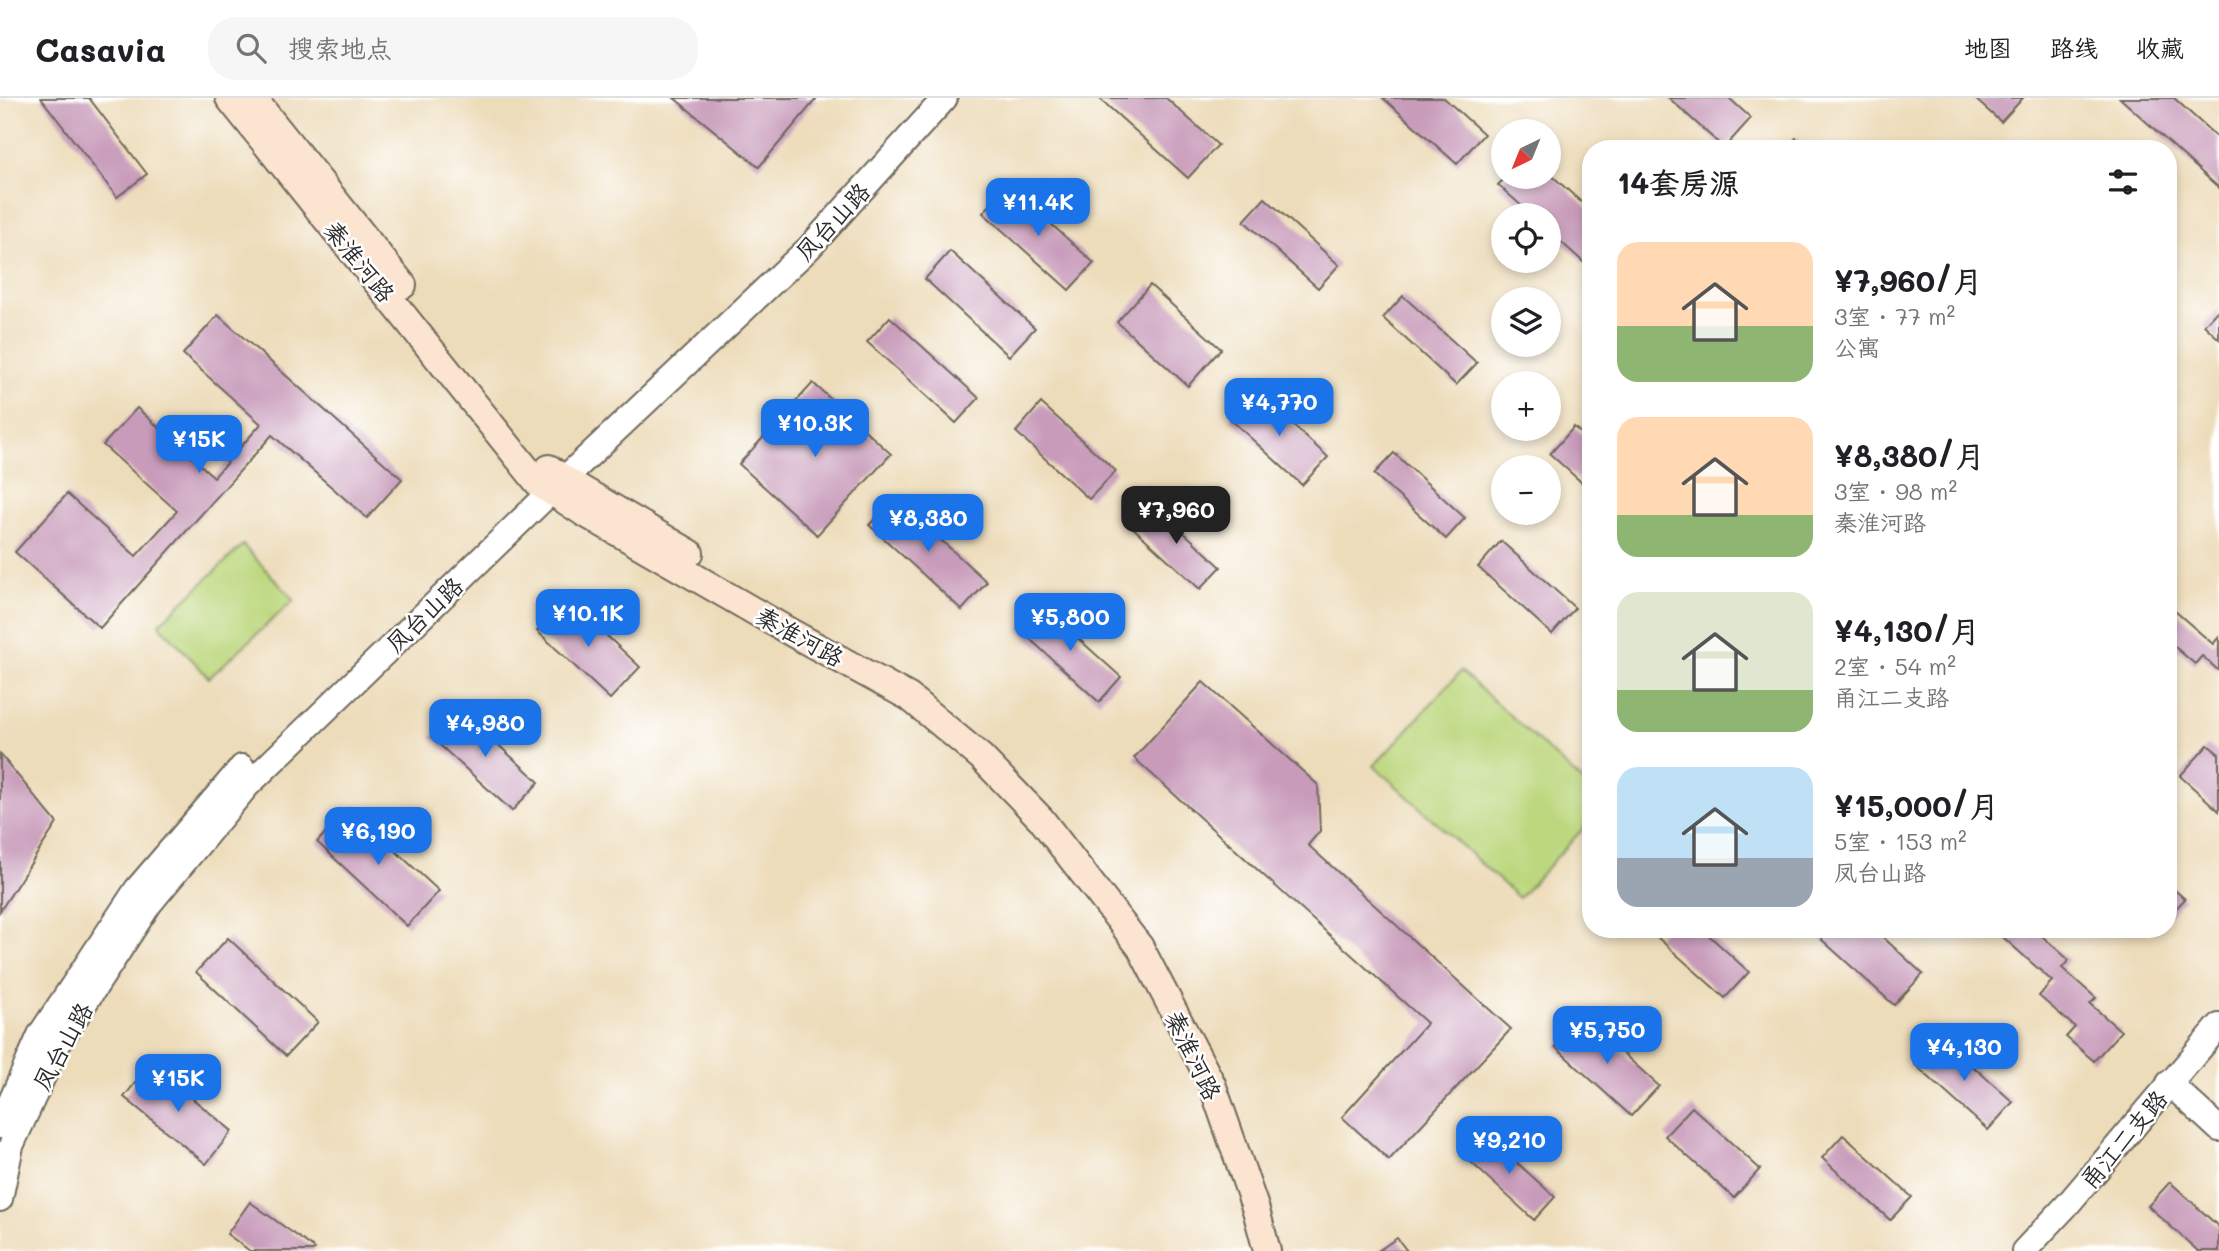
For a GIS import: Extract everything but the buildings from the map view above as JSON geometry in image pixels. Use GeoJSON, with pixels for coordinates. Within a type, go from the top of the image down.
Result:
{"type":"FeatureCollection","features":[{"type":"Feature","properties":{"kind":"main road","name":"秦淮河路"},"geometry":{"type":"LineString","coordinates":[[229,98],[551,481],[792,633],[909,697],[981,757],[1041,819],[1140,947],[1212,1084],[1256,1210],[1267,1251]]}},
{"type":"Feature","properties":{"kind":"main road","name":"秦淮河路"},"geometry":{"type":"LineString","coordinates":[[253,98],[551,481],[914,680],[989,743],[1051,807],[1153,938],[1221,1067],[1272,1208],[1283,1251]]}},
{"type":"Feature","properties":{"kind":"street","name":"凤台山路"},"geometry":{"type":"LineString","coordinates":[[0,1199],[11,1146],[58,1044],[150,904],[246,787],[798,237],[925,98]]}},
{"type":"Feature","properties":{"kind":"street","name":"凤台山路"},"geometry":{"type":"LineString","coordinates":[[0,1126],[40,1035],[137,889],[234,775],[551,481],[809,248],[945,98]]}},
{"type":"Feature","properties":{"kind":"street","name":"甬江二支路"},"geometry":{"type":"LineString","coordinates":[[2024,1251],[2068,1205],[2219,1026]]}},
{"type":"Feature","properties":{"kind":"street"},"geometry":{"type":"LineString","coordinates":[[2169,1083],[2219,1129]]}},
{"type":"Feature","properties":{"kind":"green space"},"geometry":{"type":"Polygon","coordinates":[[[243,545],[294,600],[209,678],[159,624],[243,545]]]}},
{"type":"Feature","properties":{"kind":"green space"},"geometry":{"type":"Polygon","coordinates":[[[1461,671],[1582,781],[1582,830],[1519,898],[1374,766],[1461,671]]]}}]}
